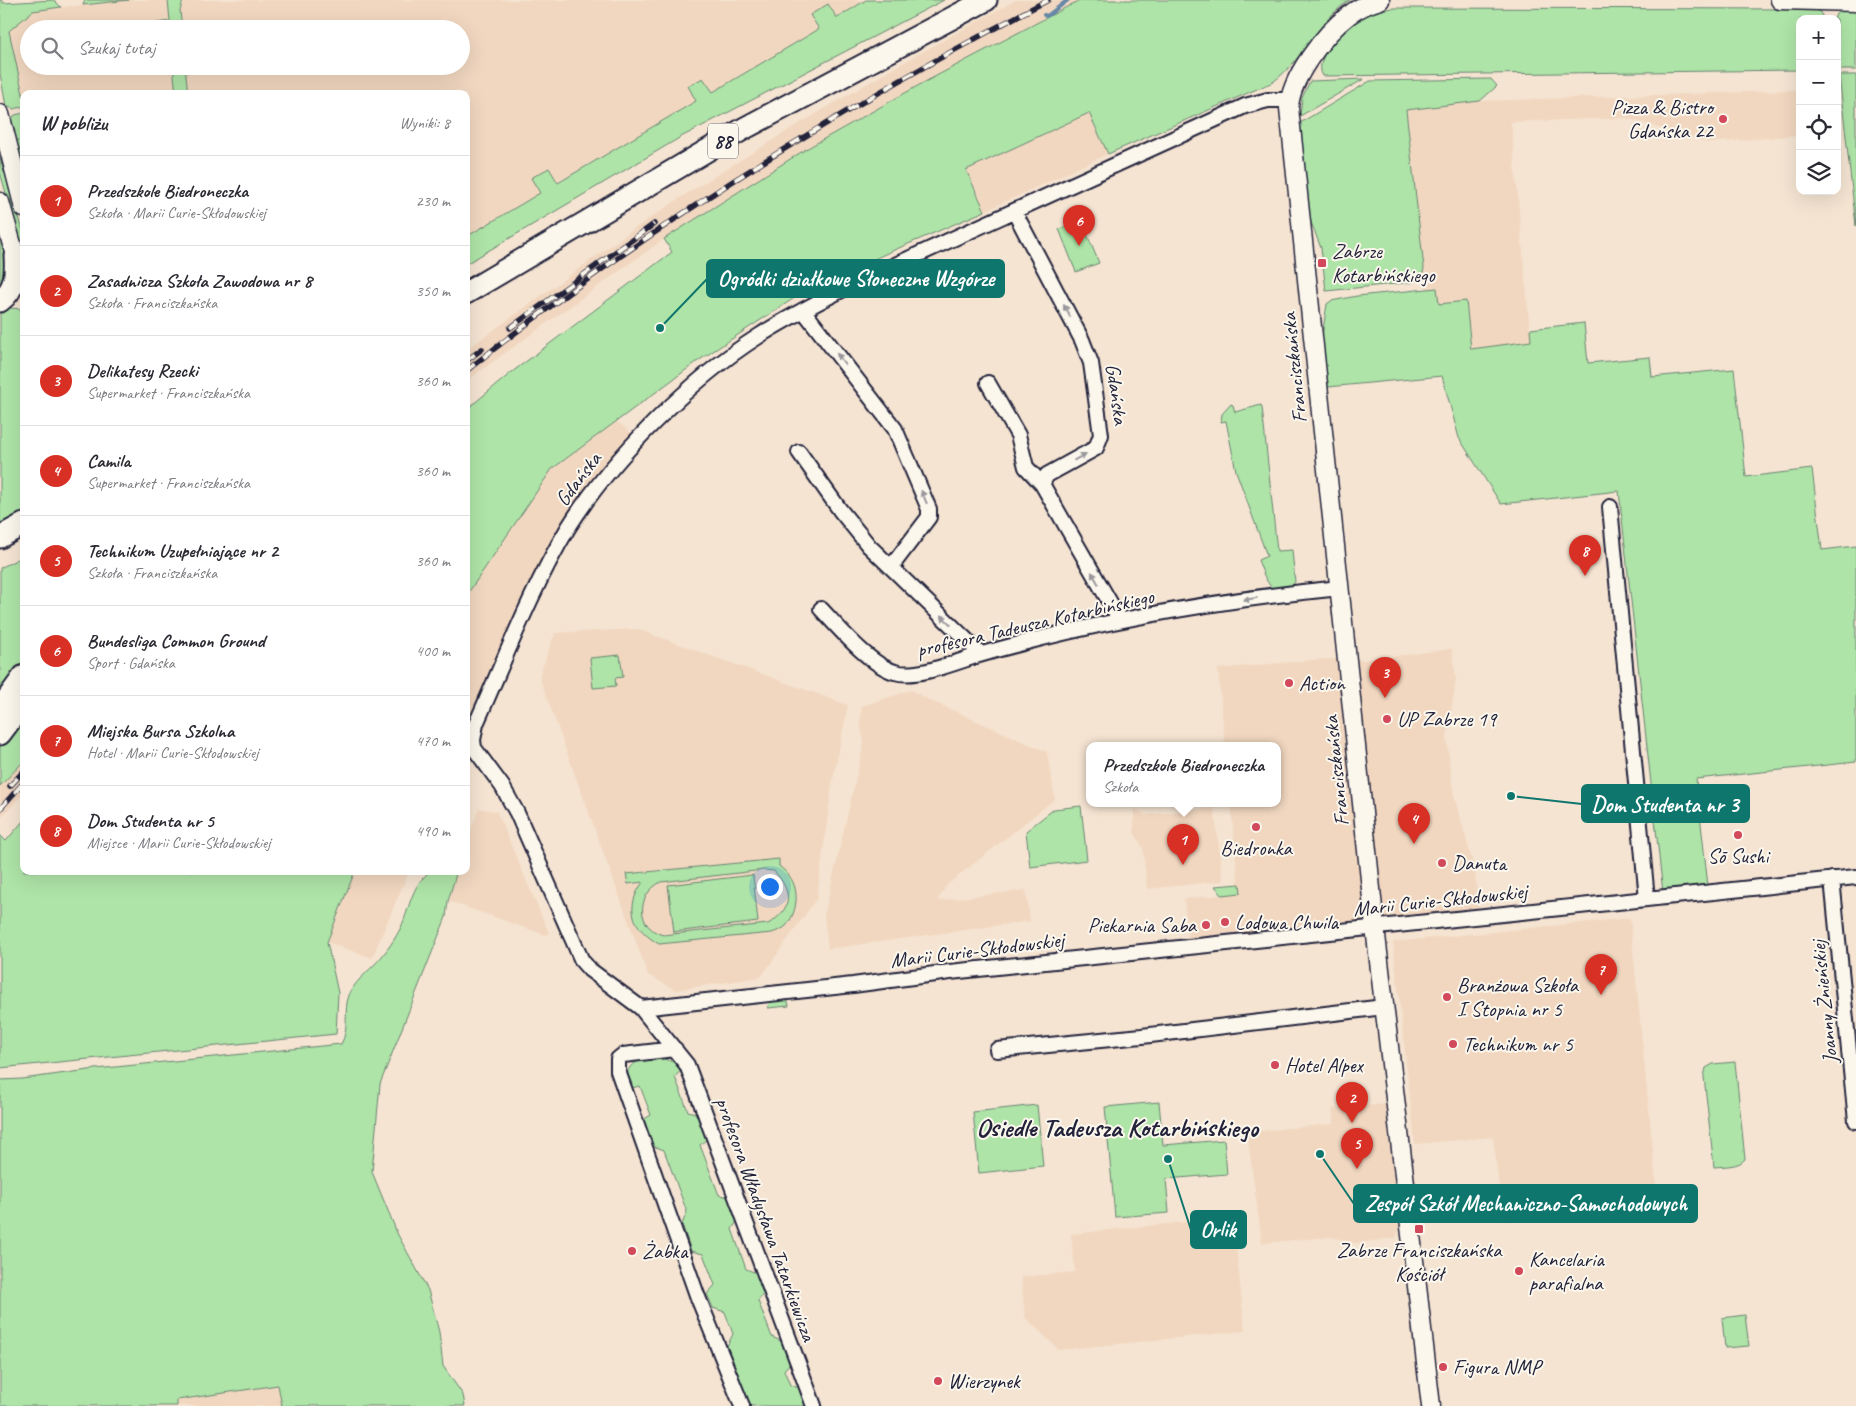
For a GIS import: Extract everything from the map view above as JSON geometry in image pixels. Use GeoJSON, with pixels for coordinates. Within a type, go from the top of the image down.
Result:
{"type":"FeatureCollection","features":[{"type":"Feature","properties":{"kind":"main road","name":"88"},"geometry":{"type":"LineString","coordinates":[[470,278],[740,117],[959,0]]}},
{"type":"Feature","properties":{"kind":"main road","name":"88"},"geometry":{"type":"LineString","coordinates":[[470,291],[745,128],[986,0]]}},
{"type":"Feature","properties":{"kind":"main road"},"geometry":{"type":"LineString","coordinates":[[15,255],[20,271]]}},
{"type":"Feature","properties":{"kind":"main road"},"geometry":{"type":"LineString","coordinates":[[0,303],[8,295],[14,284],[16,271],[15,255]]}},
{"type":"Feature","properties":{"kind":"main road"},"geometry":{"type":"LineString","coordinates":[[0,303],[20,304]]}},
{"type":"Feature","properties":{"kind":"main road"},"geometry":{"type":"LineString","coordinates":[[0,537],[20,526]]}},
{"type":"Feature","properties":{"kind":"main road"},"geometry":{"type":"LineString","coordinates":[[0,550],[20,540]]}},
{"type":"Feature","properties":{"kind":"main road"},"geometry":{"type":"LineString","coordinates":[[0,709],[20,682]]}},
{"type":"Feature","properties":{"kind":"main road"},"geometry":{"type":"LineString","coordinates":[[0,734],[20,707]]}},
{"type":"Feature","properties":{"kind":"street"},"geometry":{"type":"LineString","coordinates":[[1289,100],[1298,78],[1328,35],[1350,14],[1370,3],[1380,0]]}},
{"type":"Feature","properties":{"kind":"street"},"geometry":{"type":"LineString","coordinates":[[1780,0],[1856,2]]}},
{"type":"Feature","properties":{"kind":"street","name":"Gdańska"},"geometry":{"type":"LineString","coordinates":[[473,740],[476,724],[546,570],[568,529],[599,485],[646,432],[692,389],[740,349],[803,310],[849,286],[1245,106],[1260,101],[1289,100]]}},
{"type":"Feature","properties":{"kind":"street","name":"Franciszkańska"},"geometry":{"type":"LineString","coordinates":[[1289,100],[1375,927],[1431,1406]]}},
{"type":"Feature","properties":{"kind":"street"},"geometry":{"type":"LineString","coordinates":[[0,114],[20,195]]}},
{"type":"Feature","properties":{"kind":"street"},"geometry":{"type":"LineString","coordinates":[[0,139],[20,198]]}},
{"type":"Feature","properties":{"kind":"street"},"geometry":{"type":"LineString","coordinates":[[0,202],[15,255]]}},
{"type":"Feature","properties":{"kind":"street","name":"Gdańska"},"geometry":{"type":"LineString","coordinates":[[1014,211],[1082,340],[1091,363],[1101,435],[1096,448],[1047,475],[1042,484]]}},
{"type":"Feature","properties":{"kind":"street"},"geometry":{"type":"LineString","coordinates":[[803,310],[895,428],[929,509],[929,517],[892,567]]}},
{"type":"Feature","properties":{"kind":"street"},"geometry":{"type":"LineString","coordinates":[[988,383],[1018,435],[1026,467],[1042,484],[1120,620]]}},
{"type":"Feature","properties":{"kind":"street"},"geometry":{"type":"LineString","coordinates":[[799,452],[840,510],[869,546],[981,654]]}},
{"type":"Feature","properties":{"kind":"street"},"geometry":{"type":"LineString","coordinates":[[1610,507],[1647,899]]}},
{"type":"Feature","properties":{"kind":"street","name":"profesora Tadeusza Kotarbińskiego"},"geometry":{"type":"LineString","coordinates":[[821,609],[860,649],[878,663],[896,673],[926,672],[981,654],[1120,620],[1298,592],[1340,588]]}},
{"type":"Feature","properties":{"kind":"street","name":"profesora Władysława Tatarkiewicza"},"geometry":{"type":"LineString","coordinates":[[473,740],[478,755],[502,786],[517,813],[582,961],[590,970],[641,1008],[688,1065],[814,1406]]}},
{"type":"Feature","properties":{"kind":"street","name":"Marii Curie-Skłodowskiej"},"geometry":{"type":"LineString","coordinates":[[641,1008],[853,985],[950,972],[1856,877]]}},
{"type":"Feature","properties":{"kind":"street","name":"Joanny Żnieńskiej"},"geometry":{"type":"LineString","coordinates":[[1832,879],[1856,1121]]}},
{"type":"Feature","properties":{"kind":"street"},"geometry":{"type":"LineString","coordinates":[[997,1050],[1142,1036],[1384,1007]]}},
{"type":"Feature","properties":{"kind":"street"},"geometry":{"type":"LineString","coordinates":[[675,1049],[623,1055],[618,1060],[618,1071],[697,1295],[742,1406]]}},
{"type":"Feature","properties":{"kind":"shaded area"},"geometry":{"type":"Polygon","coordinates":[[[129,0],[168,0],[170,20],[22,20],[33,10],[129,0]]]}},
{"type":"Feature","properties":{"kind":"shaded area"},"geometry":{"type":"Polygon","coordinates":[[[183,0],[866,0],[837,18],[828,4],[819,29],[712,92],[688,86],[696,101],[558,183],[549,168],[532,177],[540,193],[470,235],[470,90],[188,90],[186,75],[470,75],[470,20],[181,20],[180,11],[183,0]]]}},
{"type":"Feature","properties":{"kind":"shaded area"},"geometry":{"type":"Polygon","coordinates":[[[1016,0],[1080,0],[921,84],[806,149],[664,239],[470,378],[470,347],[635,228],[683,196],[792,128],[902,63],[1016,0]]]}},
{"type":"Feature","properties":{"kind":"shaded area"},"geometry":{"type":"Polygon","coordinates":[[[20,21],[20,75],[174,75],[176,90],[21,90],[9,31],[20,21]]]}},
{"type":"Feature","properties":{"kind":"shaded area"},"geometry":{"type":"Polygon","coordinates":[[[1796,90],[1796,135],[1710,143],[1626,118],[1511,122],[1531,341],[1470,350],[1438,304],[1437,288],[1426,289],[1406,110],[1480,101],[1796,90]]]}},
{"type":"Feature","properties":{"kind":"shaded area"},"geometry":{"type":"Polygon","coordinates":[[[1089,113],[1108,154],[985,211],[966,170],[1089,113]]]}},
{"type":"Feature","properties":{"kind":"shaded area"},"geometry":{"type":"Polygon","coordinates":[[[617,421],[633,435],[580,497],[520,605],[470,724],[470,590],[552,469],[617,421]]]}},
{"type":"Feature","properties":{"kind":"shaded area"},"geometry":{"type":"Polygon","coordinates":[[[637,629],[848,705],[832,784],[817,898],[761,977],[676,990],[648,975],[539,676],[555,633],[637,629]]]}},
{"type":"Feature","properties":{"kind":"shaded area"},"geometry":{"type":"Polygon","coordinates":[[[1452,649],[1456,680],[1447,739],[1453,791],[1475,871],[1479,913],[1417,920],[1352,923],[1188,940],[1184,899],[1239,893],[1231,807],[1281,807],[1281,742],[1225,742],[1218,669],[1323,659],[1364,660],[1452,649]]]}},
{"type":"Feature","properties":{"kind":"shaded area"},"geometry":{"type":"Polygon","coordinates":[[[911,690],[927,699],[1047,752],[1055,799],[947,885],[937,901],[1026,890],[1030,921],[828,949],[824,916],[864,743],[860,722],[862,706],[911,690]]]}},
{"type":"Feature","properties":{"kind":"shaded area"},"geometry":{"type":"Polygon","coordinates":[[[20,765],[20,797],[0,819],[0,786],[20,765]]]}},
{"type":"Feature","properties":{"kind":"shaded area"},"geometry":{"type":"Polygon","coordinates":[[[479,808],[497,812],[549,933],[545,935],[448,901],[456,875],[470,875],[470,832],[479,808]]]}},
{"type":"Feature","properties":{"kind":"shaded area"},"geometry":{"type":"Polygon","coordinates":[[[1134,808],[1146,815],[1214,808],[1223,881],[1147,889],[1143,848],[1134,832],[1134,808]]]}},
{"type":"Feature","properties":{"kind":"shaded area"},"geometry":{"type":"Polygon","coordinates":[[[353,875],[407,875],[372,958],[327,942],[353,875]]]}},
{"type":"Feature","properties":{"kind":"shaded area"},"geometry":{"type":"Polygon","coordinates":[[[1630,918],[1659,1212],[1503,1221],[1493,1137],[1415,1144],[1393,942],[1630,918]]]}},
{"type":"Feature","properties":{"kind":"shaded area"},"geometry":{"type":"Polygon","coordinates":[[[1385,1104],[1400,1227],[1396,1238],[1356,1243],[1331,1237],[1262,1243],[1247,1132],[1334,1124],[1332,1109],[1385,1104]]]}},
{"type":"Feature","properties":{"kind":"shaded area"},"geometry":{"type":"Polygon","coordinates":[[[1233,1217],[1245,1331],[1059,1350],[1025,1317],[1021,1277],[1075,1272],[1071,1234],[1233,1217]]]}},
{"type":"Feature","properties":{"kind":"shaded area"},"geometry":{"type":"Polygon","coordinates":[[[278,1385],[282,1406],[177,1406],[177,1400],[278,1385]]]}},
{"type":"Feature","properties":{"kind":"green space"},"geometry":{"type":"Polygon","coordinates":[[[2,0],[3,3],[54,0],[61,7],[33,11],[9,31],[22,90],[20,90],[20,107],[14,109],[6,106],[0,74],[0,1],[2,0]]]}},
{"type":"Feature","properties":{"kind":"green space"},"geometry":{"type":"Polygon","coordinates":[[[85,0],[129,0],[83,5],[85,0]]]}},
{"type":"Feature","properties":{"kind":"green space"},"geometry":{"type":"Polygon","coordinates":[[[168,0],[183,0],[180,11],[181,20],[170,20],[168,0]]]}},
{"type":"Feature","properties":{"kind":"green space"},"geometry":{"type":"Polygon","coordinates":[[[866,0],[944,0],[681,137],[470,262],[470,235],[540,193],[531,178],[549,168],[558,183],[696,101],[688,86],[703,78],[713,92],[819,29],[810,15],[828,4],[837,18],[866,0]]]}},
{"type":"Feature","properties":{"kind":"green space"},"geometry":{"type":"Polygon","coordinates":[[[1080,0],[1350,0],[1328,19],[1294,62],[1273,82],[1108,154],[1089,113],[966,170],[985,211],[885,254],[799,295],[698,361],[552,469],[470,590],[470,407],[512,372],[672,252],[664,239],[806,149],[921,84],[1080,0]]]}},
{"type":"Feature","properties":{"kind":"green space"},"geometry":{"type":"Polygon","coordinates":[[[1392,8],[1809,9],[1819,11],[1822,15],[1796,15],[1796,70],[1323,76],[1321,69],[1322,60],[1340,34],[1362,17],[1373,12],[1392,8]]]}},
{"type":"Feature","properties":{"kind":"green space"},"geometry":{"type":"Polygon","coordinates":[[[1842,10],[1856,11],[1856,70],[1841,70],[1841,15],[1836,14],[1842,10]]]}},
{"type":"Feature","properties":{"kind":"green space"},"geometry":{"type":"Polygon","coordinates":[[[174,75],[186,75],[188,90],[176,90],[174,75]]]}},
{"type":"Feature","properties":{"kind":"green space"},"geometry":{"type":"Polygon","coordinates":[[[1841,75],[1856,75],[1856,226],[1841,93],[1841,75]]]}},
{"type":"Feature","properties":{"kind":"green space"},"geometry":{"type":"Polygon","coordinates":[[[1364,79],[1300,116],[1302,98],[1310,81],[1364,79]]]}},
{"type":"Feature","properties":{"kind":"green space"},"geometry":{"type":"Polygon","coordinates":[[[1491,79],[1497,86],[1480,101],[1406,110],[1424,268],[1422,278],[1414,282],[1326,291],[1321,248],[1309,217],[1300,123],[1370,81],[1491,79]]]}},
{"type":"Feature","properties":{"kind":"green space"},"geometry":{"type":"Polygon","coordinates":[[[20,114],[20,161],[10,121],[15,115],[20,114]]]}},
{"type":"Feature","properties":{"kind":"green space"},"geometry":{"type":"Polygon","coordinates":[[[0,158],[20,220],[20,242],[0,172],[0,158]]]}},
{"type":"Feature","properties":{"kind":"green space"},"geometry":{"type":"Polygon","coordinates":[[[1081,220],[1099,263],[1076,272],[1059,229],[1081,220]]]}},
{"type":"Feature","properties":{"kind":"green space"},"geometry":{"type":"Polygon","coordinates":[[[0,227],[8,258],[0,295],[0,227]]]}},
{"type":"Feature","properties":{"kind":"green space"},"geometry":{"type":"Polygon","coordinates":[[[1437,288],[1439,304],[1466,301],[1471,349],[1531,341],[1530,329],[1584,323],[1588,363],[1650,357],[1652,377],[1734,369],[1746,477],[1812,469],[1822,550],[1856,546],[1856,762],[1696,779],[1708,886],[1663,893],[1619,491],[1501,504],[1459,438],[1442,376],[1328,387],[1322,336],[1327,304],[1331,301],[1357,296],[1437,288]]]}},
{"type":"Feature","properties":{"kind":"green space"},"geometry":{"type":"Polygon","coordinates":[[[20,309],[20,514],[0,524],[0,310],[20,309]]]}},
{"type":"Feature","properties":{"kind":"green space"},"geometry":{"type":"Polygon","coordinates":[[[1231,404],[1235,412],[1261,405],[1262,407],[1277,551],[1292,550],[1295,582],[1289,589],[1273,589],[1266,579],[1258,560],[1267,556],[1236,471],[1226,421],[1221,422],[1222,414],[1231,404]]]}},
{"type":"Feature","properties":{"kind":"green space"},"geometry":{"type":"Polygon","coordinates":[[[20,558],[20,672],[0,699],[0,568],[20,558]]]}},
{"type":"Feature","properties":{"kind":"green space"},"geometry":{"type":"Polygon","coordinates":[[[620,655],[623,677],[615,678],[616,686],[593,688],[590,658],[620,655]]]}},
{"type":"Feature","properties":{"kind":"green space"},"geometry":{"type":"Polygon","coordinates":[[[20,716],[20,765],[0,786],[0,744],[20,716]]]}},
{"type":"Feature","properties":{"kind":"green space"},"geometry":{"type":"Polygon","coordinates":[[[1081,806],[1087,860],[1030,867],[1026,831],[1054,809],[1081,806]]]}},
{"type":"Feature","properties":{"kind":"green space"},"geometry":{"type":"Polygon","coordinates":[[[20,825],[20,875],[353,875],[327,942],[338,993],[336,1034],[0,1068],[0,835],[6,841],[20,825]]]}},
{"type":"Feature","properties":{"kind":"green space"},"geometry":{"type":"Polygon","coordinates":[[[779,859],[779,866],[790,877],[795,889],[795,908],[786,926],[772,933],[659,944],[643,932],[634,917],[634,901],[643,882],[628,884],[626,874],[779,859]],[[764,870],[661,882],[647,894],[642,910],[644,918],[654,931],[663,935],[768,924],[782,912],[787,900],[785,886],[774,871],[764,870]]]}},
{"type":"Feature","properties":{"kind":"green space"},"geometry":{"type":"Polygon","coordinates":[[[426,875],[456,875],[448,901],[446,917],[380,1084],[372,1172],[398,1235],[428,1290],[439,1332],[443,1366],[463,1395],[465,1406],[282,1406],[278,1385],[177,1400],[177,1406],[0,1406],[0,1080],[341,1044],[346,1026],[346,1007],[349,995],[390,945],[399,931],[411,899],[426,875]]]}},
{"type":"Feature","properties":{"kind":"green space"},"geometry":{"type":"Polygon","coordinates":[[[753,875],[758,922],[674,932],[668,885],[753,875]]]}},
{"type":"Feature","properties":{"kind":"green space"},"geometry":{"type":"Polygon","coordinates":[[[1240,884],[1241,893],[1222,895],[1215,886],[1240,884]]]}},
{"type":"Feature","properties":{"kind":"green space"},"geometry":{"type":"Polygon","coordinates":[[[787,997],[789,1006],[768,1008],[769,1001],[787,997]]]}},
{"type":"Feature","properties":{"kind":"green space"},"geometry":{"type":"Polygon","coordinates":[[[661,1058],[674,1062],[682,1069],[675,1077],[688,1111],[699,1114],[708,1138],[700,1145],[719,1195],[730,1197],[738,1220],[732,1229],[746,1269],[759,1274],[765,1292],[758,1301],[772,1337],[783,1342],[791,1362],[784,1370],[790,1385],[800,1388],[807,1406],[749,1406],[727,1346],[733,1334],[725,1312],[713,1308],[707,1294],[715,1285],[703,1254],[691,1251],[682,1224],[687,1212],[664,1150],[653,1146],[643,1120],[651,1115],[640,1086],[631,1088],[628,1079],[630,1067],[634,1064],[640,1061],[661,1058]]]}},
{"type":"Feature","properties":{"kind":"green space"},"geometry":{"type":"Polygon","coordinates":[[[1735,1062],[1745,1159],[1735,1165],[1714,1167],[1704,1077],[1706,1068],[1713,1064],[1735,1062]]]}},
{"type":"Feature","properties":{"kind":"green space"},"geometry":{"type":"Polygon","coordinates":[[[1159,1102],[1163,1145],[1224,1140],[1227,1174],[1166,1179],[1169,1213],[1115,1217],[1105,1107],[1159,1102]]]}},
{"type":"Feature","properties":{"kind":"green space"},"geometry":{"type":"Polygon","coordinates":[[[1037,1105],[1043,1166],[979,1173],[973,1112],[1037,1105]]]}},
{"type":"Feature","properties":{"kind":"green space"},"geometry":{"type":"Polygon","coordinates":[[[1745,1315],[1749,1346],[1725,1348],[1722,1318],[1745,1315]]]}},
{"type":"Feature","properties":{"kind":"waterway"},"geometry":{"type":"LineString","coordinates":[[1044,15],[1047,16],[1068,0]]}},
{"type":"Feature","properties":{"kind":"railway"},"geometry":{"type":"LineString","coordinates":[[470,368],[605,267],[748,171],[896,82],[1048,0]]}},
{"type":"Feature","properties":{"kind":"railway"},"geometry":{"type":"LineString","coordinates":[[510,328],[654,224]]}},
{"type":"Feature","properties":{"kind":"railway"},"geometry":{"type":"LineString","coordinates":[[470,358],[482,349]]}},
{"type":"Feature","properties":{"kind":"railway"},"geometry":{"type":"LineString","coordinates":[[10,786],[20,775]]}},
{"type":"Feature","properties":{"kind":"railway"},"geometry":{"type":"LineString","coordinates":[[0,809],[20,786]]}},
{"type":"Feature","properties":{"kind":"place","name":"Pizza & Bistro Gdańska 22"},"geometry":{"type":"Point","coordinates":[1723,119]}},
{"type":"Feature","properties":{"kind":"place","name":"Bundesliga Common Ground"},"geometry":{"type":"Point","coordinates":[1079,246]}},
{"type":"Feature","properties":{"kind":"place","name":"Zabrze Kotarbińskiego"},"geometry":{"type":"Point","coordinates":[1322,263]}},
{"type":"Feature","properties":{"kind":"place","name":"Ogródki działkowe Słoneczne Wzgórze"},"geometry":{"type":"Point","coordinates":[660,328]}},
{"type":"Feature","properties":{"kind":"place","name":"Dom Studenta nr 5"},"geometry":{"type":"Point","coordinates":[1585,576]}},
{"type":"Feature","properties":{"kind":"place","name":"Action"},"geometry":{"type":"Point","coordinates":[1289,683]}},
{"type":"Feature","properties":{"kind":"place","name":"Delikatesy Rzecki"},"geometry":{"type":"Point","coordinates":[1385,698]}},
{"type":"Feature","properties":{"kind":"place","name":"UP Zabrze 19"},"geometry":{"type":"Point","coordinates":[1387,719]}},
{"type":"Feature","properties":{"kind":"place","name":"Dom Studenta nr 3"},"geometry":{"type":"Point","coordinates":[1511,796]}},
{"type":"Feature","properties":{"kind":"place","name":"Biedronka"},"geometry":{"type":"Point","coordinates":[1256,827]}},
{"type":"Feature","properties":{"kind":"place","name":"Sō Sushi"},"geometry":{"type":"Point","coordinates":[1738,835]}},
{"type":"Feature","properties":{"kind":"place","name":"Camila"},"geometry":{"type":"Point","coordinates":[1414,844]}},
{"type":"Feature","properties":{"kind":"place","name":"Danuta"},"geometry":{"type":"Point","coordinates":[1442,863]}},
{"type":"Feature","properties":{"kind":"place","name":"Przedszkole Biedroneczka"},"geometry":{"type":"Point","coordinates":[1183,865]}},
{"type":"Feature","properties":{"kind":"place","name":"Lodowa Chwila"},"geometry":{"type":"Point","coordinates":[1225,922]}},
{"type":"Feature","properties":{"kind":"place","name":"Piekarnia Saba"},"geometry":{"type":"Point","coordinates":[1206,925]}},
{"type":"Feature","properties":{"kind":"place","name":"Miejska Bursa Szkolna"},"geometry":{"type":"Point","coordinates":[1601,995]}},
{"type":"Feature","properties":{"kind":"place","name":"Branżowa Szkoła I Stopnia nr 5"},"geometry":{"type":"Point","coordinates":[1447,997]}},
{"type":"Feature","properties":{"kind":"place","name":"Technikum nr 5"},"geometry":{"type":"Point","coordinates":[1453,1044]}},
{"type":"Feature","properties":{"kind":"place","name":"Hotel Alpex"},"geometry":{"type":"Point","coordinates":[1275,1065]}},
{"type":"Feature","properties":{"kind":"place","name":"Zasadnicza Szkoła Zawodowa nr 8"},"geometry":{"type":"Point","coordinates":[1352,1123]}},
{"type":"Feature","properties":{"kind":"place","name":"Zespół Szkół Mechaniczno-Samochodowych"},"geometry":{"type":"Point","coordinates":[1320,1154]}},
{"type":"Feature","properties":{"kind":"place","name":"Orlik"},"geometry":{"type":"Point","coordinates":[1168,1159]}},
{"type":"Feature","properties":{"kind":"place","name":"Technikum Uzupełniające nr 2"},"geometry":{"type":"Point","coordinates":[1357,1169]}},
{"type":"Feature","properties":{"kind":"place","name":"Zabrze Franciszkańska Kościół"},"geometry":{"type":"Point","coordinates":[1419,1229]}},
{"type":"Feature","properties":{"kind":"place","name":"Żabka"},"geometry":{"type":"Point","coordinates":[632,1251]}},
{"type":"Feature","properties":{"kind":"place","name":"Kancelaria parafialna"},"geometry":{"type":"Point","coordinates":[1519,1271]}},
{"type":"Feature","properties":{"kind":"place","name":"Figura NMP"},"geometry":{"type":"Point","coordinates":[1443,1367]}},
{"type":"Feature","properties":{"kind":"place","name":"Wierzynek"},"geometry":{"type":"Point","coordinates":[938,1381]}},
{"type":"Feature","properties":{"kind":"district","name":"Osiedle Tadeusza Kotarbińskiego"},"geometry":{"type":"Point","coordinates":[1117,1127]}}]}
